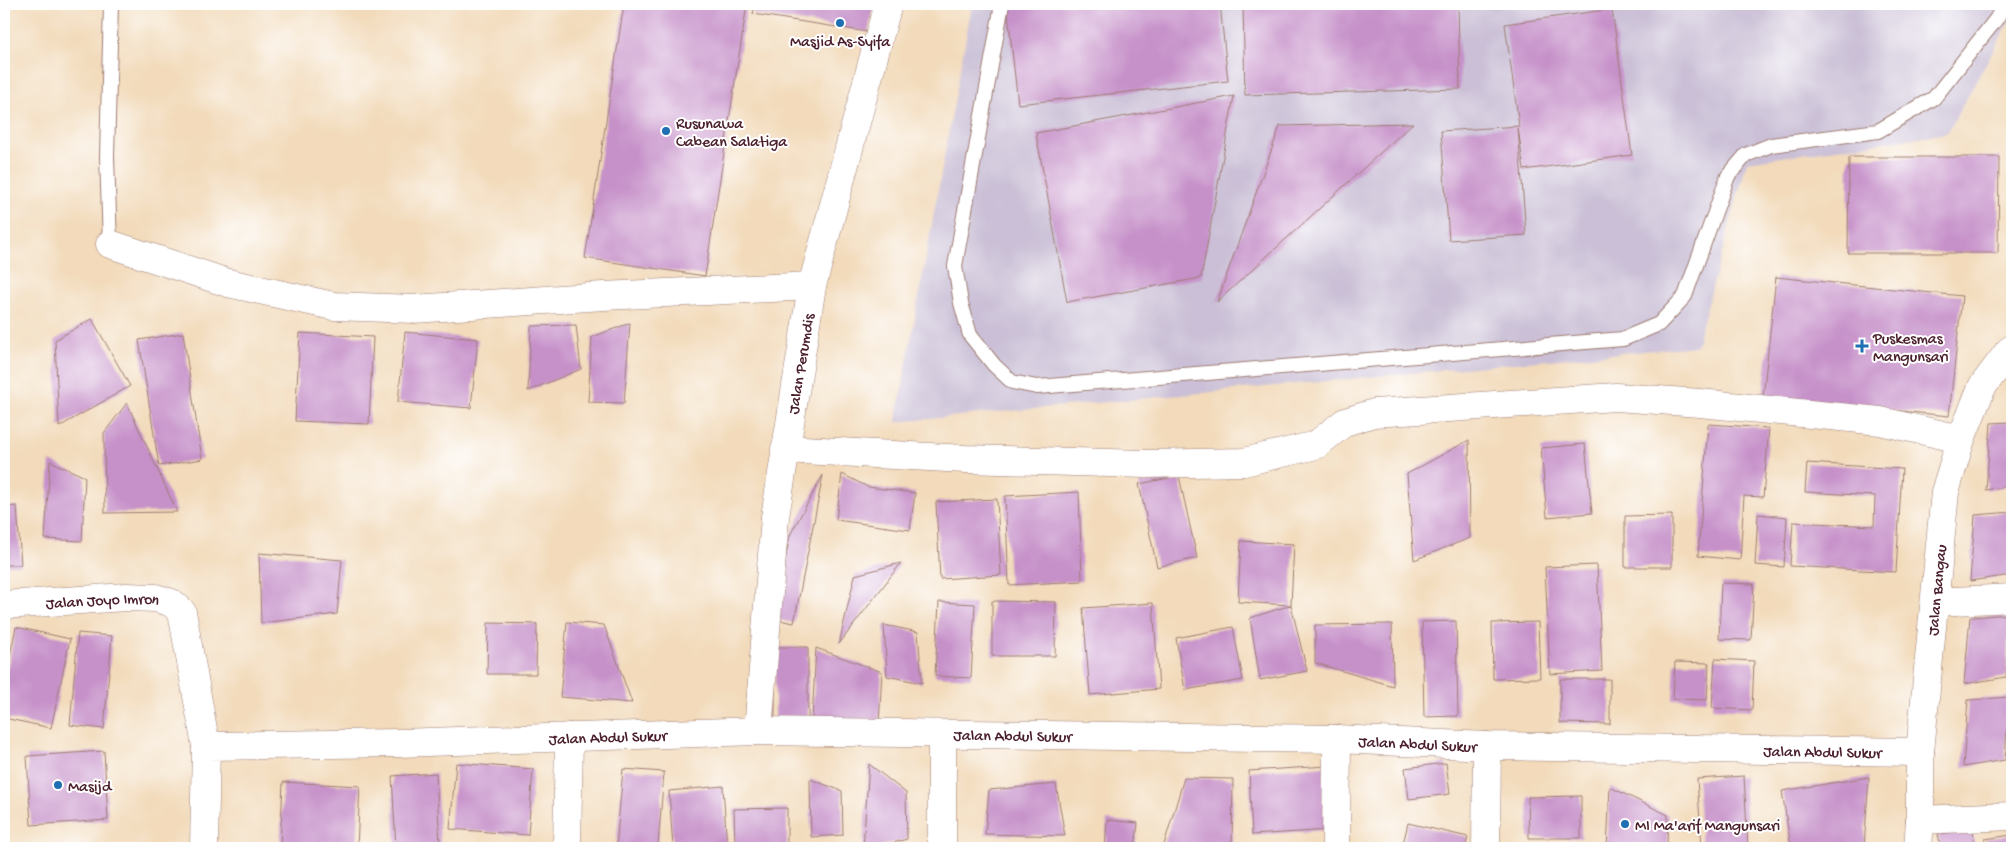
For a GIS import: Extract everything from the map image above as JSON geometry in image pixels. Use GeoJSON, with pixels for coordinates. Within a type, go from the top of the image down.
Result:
{"type":"FeatureCollection","features":[{"type":"Feature","properties":{"kind":"street","name":"Jalan Perumdis"},"geometry":{"type":"LineString","coordinates":[[758,731],[775,517],[812,286],[888,4]]}},
{"type":"Feature","properties":{"kind":"street"},"geometry":{"type":"LineString","coordinates":[[110,244],[228,283],[333,306],[414,309],[603,296],[812,286]]}},
{"type":"Feature","properties":{"kind":"street","name":"Jalan Bangau"},"geometry":{"type":"LineString","coordinates":[[1918,848],[1920,752],[1945,492],[1961,439],[1982,387],[2008,351],[2012,349]]}},
{"type":"Feature","properties":{"kind":"street"},"geometry":{"type":"LineString","coordinates":[[785,450],[965,459],[1146,464],[1244,462],[1316,445],[1345,422],[1374,413],[1616,397],[1700,403],[1880,421],[1961,439]]}},
{"type":"Feature","properties":{"kind":"street","name":"Jalan Joyo Imron"},"geometry":{"type":"LineString","coordinates":[[4,605],[126,597],[156,598],[172,603],[182,612],[206,746]]}},
{"type":"Feature","properties":{"kind":"street"},"geometry":{"type":"LineString","coordinates":[[1935,602],[2012,598]]}},
{"type":"Feature","properties":{"kind":"street","name":"Jalan Abdul Sukur"},"geometry":{"type":"LineString","coordinates":[[206,746],[399,743],[758,731],[1336,739],[1487,746],[1920,752]]}},
{"type":"Feature","properties":{"kind":"street"},"geometry":{"type":"LineString","coordinates":[[942,735],[942,848]]}},
{"type":"Feature","properties":{"kind":"street"},"geometry":{"type":"LineString","coordinates":[[567,848],[569,738]]}},
{"type":"Feature","properties":{"kind":"street"},"geometry":{"type":"LineString","coordinates":[[1336,739],[1336,848]]}},
{"type":"Feature","properties":{"kind":"street"},"geometry":{"type":"LineString","coordinates":[[197,848],[206,746]]}},
{"type":"Feature","properties":{"kind":"street"},"geometry":{"type":"LineString","coordinates":[[1486,848],[1487,746]]}},
{"type":"Feature","properties":{"kind":"street"},"geometry":{"type":"LineString","coordinates":[[1920,820],[2012,816]]}},
{"type":"Feature","properties":{"kind":"lane"},"geometry":{"type":"LineString","coordinates":[[110,244],[107,157],[111,4]]}},
{"type":"Feature","properties":{"kind":"lane"},"geometry":{"type":"LineString","coordinates":[[1002,4],[955,266],[961,303],[970,335],[994,366],[1012,382],[1037,387],[1623,339],[1659,324],[1685,296],[1728,176],[1746,155],[1771,145],[1878,131],[1934,98],[1997,18],[2004,4]]}},
{"type":"Feature","properties":{"kind":"shaded area"},"geometry":{"type":"Polygon","coordinates":[[[972,4],[2012,4],[2012,17],[1947,133],[1747,162],[1696,346],[896,422],[972,4]]]}},
{"type":"Feature","properties":{"kind":"building","name":"Rusunawa Cabean Salatiga"},"geometry":{"type":"Polygon","coordinates":[[[624,4],[747,4],[705,276],[585,258],[624,4]]]}},
{"type":"Feature","properties":{"kind":"building","name":"Masjid As-Syifa"},"geometry":{"type":"Polygon","coordinates":[[[755,4],[875,4],[868,32],[753,14],[755,4]]]}},
{"type":"Feature","properties":{"kind":"building"},"geometry":{"type":"Polygon","coordinates":[[[1220,4],[1228,81],[1018,104],[1007,5],[1220,4]]]}},
{"type":"Feature","properties":{"kind":"building"},"geometry":{"type":"Polygon","coordinates":[[[1243,4],[1458,4],[1460,89],[1245,95],[1243,4]]]}},
{"type":"Feature","properties":{"kind":"building"},"geometry":{"type":"Polygon","coordinates":[[[1612,9],[1632,155],[1524,170],[1518,128],[1526,235],[1449,240],[1441,131],[1519,126],[1505,24],[1612,9]]]}},
{"type":"Feature","properties":{"kind":"building"},"geometry":{"type":"Polygon","coordinates":[[[1234,96],[1201,278],[1067,302],[1036,133],[1234,96]]]}},
{"type":"Feature","properties":{"kind":"building"},"geometry":{"type":"Polygon","coordinates":[[[1413,123],[1217,302],[1280,126],[1413,123]]]}},
{"type":"Feature","properties":{"kind":"building"},"geometry":{"type":"Polygon","coordinates":[[[1849,157],[1999,157],[1998,253],[1848,253],[1849,157]]]}},
{"type":"Feature","properties":{"kind":"building","name":"Puskesmas Mangunsari"},"geometry":{"type":"Polygon","coordinates":[[[1776,277],[1962,296],[1949,416],[1763,397],[1776,277]]]}},
{"type":"Feature","properties":{"kind":"building"},"geometry":{"type":"Polygon","coordinates":[[[92,319],[130,386],[59,427],[55,340],[92,319]]]}},
{"type":"Feature","properties":{"kind":"building"},"geometry":{"type":"Polygon","coordinates":[[[630,323],[624,403],[588,402],[592,337],[630,323]]]}},
{"type":"Feature","properties":{"kind":"building"},"geometry":{"type":"Polygon","coordinates":[[[576,325],[581,369],[528,391],[531,326],[576,325]]]}},
{"type":"Feature","properties":{"kind":"building"},"geometry":{"type":"Polygon","coordinates":[[[405,332],[478,339],[471,408],[398,402],[405,332]]]}},
{"type":"Feature","properties":{"kind":"building"},"geometry":{"type":"Polygon","coordinates":[[[183,333],[202,459],[159,466],[139,340],[183,333]]]}},
{"type":"Feature","properties":{"kind":"building"},"geometry":{"type":"Polygon","coordinates":[[[300,333],[373,337],[369,424],[295,421],[300,333]]]}},
{"type":"Feature","properties":{"kind":"building"},"geometry":{"type":"Polygon","coordinates":[[[127,403],[177,512],[105,513],[104,433],[127,403]]]}},
{"type":"Feature","properties":{"kind":"building"},"geometry":{"type":"Polygon","coordinates":[[[2012,422],[2012,485],[1986,490],[1991,423],[2012,422]]]}},
{"type":"Feature","properties":{"kind":"building"},"geometry":{"type":"Polygon","coordinates":[[[1708,424],[1769,428],[1763,497],[1744,496],[1740,560],[1698,556],[1708,424]]]}},
{"type":"Feature","properties":{"kind":"building"},"geometry":{"type":"Polygon","coordinates":[[[1469,440],[1470,538],[1414,560],[1407,474],[1469,440]]]}},
{"type":"Feature","properties":{"kind":"building"},"geometry":{"type":"Polygon","coordinates":[[[1585,444],[1592,513],[1547,517],[1541,448],[1585,444]]]}},
{"type":"Feature","properties":{"kind":"building"},"geometry":{"type":"Polygon","coordinates":[[[50,461],[85,477],[82,541],[45,539],[50,461]]]}},
{"type":"Feature","properties":{"kind":"building"},"geometry":{"type":"Polygon","coordinates":[[[1807,463],[1902,469],[1896,572],[1790,566],[1793,522],[1874,526],[1875,496],[1805,492],[1807,463]]]}},
{"type":"Feature","properties":{"kind":"building"},"geometry":{"type":"Polygon","coordinates":[[[842,474],[868,487],[915,493],[910,530],[836,520],[842,474]]]}},
{"type":"Feature","properties":{"kind":"building"},"geometry":{"type":"Polygon","coordinates":[[[823,475],[794,623],[774,619],[790,535],[823,475]]]}},
{"type":"Feature","properties":{"kind":"building"},"geometry":{"type":"Polygon","coordinates":[[[1179,476],[1197,558],[1157,567],[1139,484],[1179,476]]]}},
{"type":"Feature","properties":{"kind":"building"},"geometry":{"type":"Polygon","coordinates":[[[1079,492],[1082,581],[1009,585],[1005,496],[1079,492]]]}},
{"type":"Feature","properties":{"kind":"building"},"geometry":{"type":"Polygon","coordinates":[[[997,499],[1001,575],[940,579],[936,502],[997,499]]]}},
{"type":"Feature","properties":{"kind":"building"},"geometry":{"type":"Polygon","coordinates":[[[17,506],[21,565],[4,565],[4,507],[17,506]]]}},
{"type":"Feature","properties":{"kind":"building"},"geometry":{"type":"Polygon","coordinates":[[[2012,512],[2012,575],[1970,581],[1975,515],[2012,512]]]}},
{"type":"Feature","properties":{"kind":"building"},"geometry":{"type":"Polygon","coordinates":[[[1758,514],[1787,517],[1784,567],[1755,565],[1758,514]]]}},
{"type":"Feature","properties":{"kind":"building"},"geometry":{"type":"Polygon","coordinates":[[[1672,515],[1672,567],[1625,567],[1625,516],[1672,515]]]}},
{"type":"Feature","properties":{"kind":"building"},"geometry":{"type":"Polygon","coordinates":[[[1241,541],[1294,544],[1291,605],[1238,602],[1241,541]]]}},
{"type":"Feature","properties":{"kind":"building"},"geometry":{"type":"Polygon","coordinates":[[[259,553],[342,560],[337,614],[261,623],[259,553]]]}},
{"type":"Feature","properties":{"kind":"building"},"geometry":{"type":"Polygon","coordinates":[[[901,563],[839,644],[855,575],[901,563]]]}},
{"type":"Feature","properties":{"kind":"building"},"geometry":{"type":"Polygon","coordinates":[[[1597,565],[1602,671],[1550,674],[1545,567],[1597,565]]]}},
{"type":"Feature","properties":{"kind":"building"},"geometry":{"type":"Polygon","coordinates":[[[1721,583],[1754,584],[1751,640],[1719,639],[1721,583]]]}},
{"type":"Feature","properties":{"kind":"building"},"geometry":{"type":"Polygon","coordinates":[[[992,601],[1056,602],[1055,656],[992,656],[992,601]]]}},
{"type":"Feature","properties":{"kind":"building"},"geometry":{"type":"Polygon","coordinates":[[[939,602],[975,604],[971,678],[935,676],[939,602]]]}},
{"type":"Feature","properties":{"kind":"building"},"geometry":{"type":"Polygon","coordinates":[[[1153,603],[1159,689],[1090,695],[1083,608],[1153,603]]]}},
{"type":"Feature","properties":{"kind":"building"},"geometry":{"type":"Polygon","coordinates":[[[1291,605],[1307,671],[1260,680],[1250,618],[1291,605]]]}},
{"type":"Feature","properties":{"kind":"building"},"geometry":{"type":"Polygon","coordinates":[[[2010,614],[2006,677],[1964,684],[1970,617],[2010,614]]]}},
{"type":"Feature","properties":{"kind":"building"},"geometry":{"type":"Polygon","coordinates":[[[1456,621],[1458,716],[1424,717],[1422,622],[1456,621]]]}},
{"type":"Feature","properties":{"kind":"building"},"geometry":{"type":"Polygon","coordinates":[[[567,622],[604,625],[632,703],[560,697],[567,622]]]}},
{"type":"Feature","properties":{"kind":"building"},"geometry":{"type":"Polygon","coordinates":[[[1538,622],[1540,678],[1493,679],[1492,623],[1538,622]]]}},
{"type":"Feature","properties":{"kind":"building"},"geometry":{"type":"Polygon","coordinates":[[[488,623],[537,624],[536,674],[487,674],[488,623]]]}},
{"type":"Feature","properties":{"kind":"building"},"geometry":{"type":"Polygon","coordinates":[[[1392,624],[1393,686],[1315,663],[1315,625],[1392,624]]]}},
{"type":"Feature","properties":{"kind":"building"},"geometry":{"type":"Polygon","coordinates":[[[884,625],[918,632],[922,683],[887,676],[884,625]]]}},
{"type":"Feature","properties":{"kind":"building"},"geometry":{"type":"Polygon","coordinates":[[[16,627],[70,639],[51,728],[4,718],[4,684],[16,627]]]}},
{"type":"Feature","properties":{"kind":"building"},"geometry":{"type":"Polygon","coordinates":[[[1233,627],[1243,680],[1185,690],[1176,638],[1233,627]]]}},
{"type":"Feature","properties":{"kind":"building"},"geometry":{"type":"Polygon","coordinates":[[[78,633],[112,636],[104,729],[70,725],[78,633]]]}},
{"type":"Feature","properties":{"kind":"building"},"geometry":{"type":"Polygon","coordinates":[[[775,647],[808,647],[808,721],[775,721],[775,647]]]}},
{"type":"Feature","properties":{"kind":"building"},"geometry":{"type":"Polygon","coordinates":[[[816,648],[882,672],[879,724],[812,720],[816,648]]]}},
{"type":"Feature","properties":{"kind":"building"},"geometry":{"type":"Polygon","coordinates":[[[1715,659],[1754,661],[1752,710],[1712,708],[1715,659]]]}},
{"type":"Feature","properties":{"kind":"building"},"geometry":{"type":"Polygon","coordinates":[[[1675,662],[1709,663],[1707,700],[1673,699],[1675,662]]]}},
{"type":"Feature","properties":{"kind":"building"},"geometry":{"type":"Polygon","coordinates":[[[1560,679],[1610,679],[1610,724],[1560,723],[1560,679]]]}},
{"type":"Feature","properties":{"kind":"building"},"geometry":{"type":"Polygon","coordinates":[[[2009,697],[2005,760],[1963,767],[1968,700],[2009,697]]]}},
{"type":"Feature","properties":{"kind":"building"},"geometry":{"type":"Polygon","coordinates":[[[104,751],[108,820],[31,825],[27,756],[104,751]]]}},
{"type":"Feature","properties":{"kind":"building"},"geometry":{"type":"Polygon","coordinates":[[[456,763],[533,769],[528,835],[450,829],[456,763]]]}},
{"type":"Feature","properties":{"kind":"building"},"geometry":{"type":"Polygon","coordinates":[[[1446,763],[1450,794],[1409,799],[1405,768],[1446,763]]]}},
{"type":"Feature","properties":{"kind":"building"},"geometry":{"type":"Polygon","coordinates":[[[869,764],[906,793],[907,839],[875,848],[863,848],[869,764]]]}},
{"type":"Feature","properties":{"kind":"building"},"geometry":{"type":"Polygon","coordinates":[[[1327,766],[1330,830],[1252,835],[1249,771],[1327,766]]]}},
{"type":"Feature","properties":{"kind":"building"},"geometry":{"type":"Polygon","coordinates":[[[623,769],[664,772],[658,846],[616,848],[623,769]]]}},
{"type":"Feature","properties":{"kind":"building"},"geometry":{"type":"Polygon","coordinates":[[[436,773],[440,844],[427,848],[396,848],[392,776],[436,773]]]}},
{"type":"Feature","properties":{"kind":"building"},"geometry":{"type":"Polygon","coordinates":[[[1744,776],[1748,848],[1702,848],[1697,779],[1744,776]]]}},
{"type":"Feature","properties":{"kind":"building"},"geometry":{"type":"Polygon","coordinates":[[[1869,777],[1864,848],[1791,848],[1782,791],[1869,777]]]}},
{"type":"Feature","properties":{"kind":"building"},"geometry":{"type":"Polygon","coordinates":[[[1184,778],[1233,779],[1232,848],[1163,848],[1184,778]]]}},
{"type":"Feature","properties":{"kind":"building"},"geometry":{"type":"Polygon","coordinates":[[[810,779],[842,791],[843,835],[811,837],[810,779]]]}},
{"type":"Feature","properties":{"kind":"building"},"geometry":{"type":"Polygon","coordinates":[[[283,782],[360,786],[357,848],[280,848],[283,782]]]}},
{"type":"Feature","properties":{"kind":"building"},"geometry":{"type":"Polygon","coordinates":[[[1056,784],[1065,836],[985,834],[989,790],[1056,784]]]}},
{"type":"Feature","properties":{"kind":"building"},"geometry":{"type":"Polygon","coordinates":[[[723,786],[727,848],[673,848],[669,791],[723,786]]]}},
{"type":"Feature","properties":{"kind":"building"},"geometry":{"type":"Polygon","coordinates":[[[1610,787],[1668,815],[1667,848],[1607,848],[1610,787]]]}},
{"type":"Feature","properties":{"kind":"building"},"geometry":{"type":"Polygon","coordinates":[[[1581,796],[1581,838],[1529,838],[1528,797],[1581,796]]]}},
{"type":"Feature","properties":{"kind":"building"},"geometry":{"type":"Polygon","coordinates":[[[787,808],[787,848],[735,848],[734,809],[787,808]]]}},
{"type":"Feature","properties":{"kind":"building"},"geometry":{"type":"Polygon","coordinates":[[[1107,820],[1138,823],[1135,848],[1105,848],[1107,820]]]}},
{"type":"Feature","properties":{"kind":"building"},"geometry":{"type":"Polygon","coordinates":[[[1408,823],[1468,837],[1465,848],[1402,848],[1408,823]]]}},
{"type":"Feature","properties":{"kind":"building"},"geometry":{"type":"Polygon","coordinates":[[[1973,830],[1975,848],[1941,848],[1938,834],[1973,830]]]}},
{"type":"Feature","properties":{"kind":"building"},"geometry":{"type":"Polygon","coordinates":[[[2012,835],[2012,848],[1987,848],[1985,839],[2012,835]]]}},
{"type":"Feature","properties":{"kind":"place","name":"Masjid As-Syifa"},"geometry":{"type":"Point","coordinates":[840,23]}},
{"type":"Feature","properties":{"kind":"place","name":"Rusunawa Cabean Salatiga"},"geometry":{"type":"Point","coordinates":[666,131]}},
{"type":"Feature","properties":{"kind":"place","name":"Puskesmas Mangunsari"},"geometry":{"type":"Point","coordinates":[1862,346]}},
{"type":"Feature","properties":{"kind":"place","name":"Masijd"},"geometry":{"type":"Point","coordinates":[58,785]}},
{"type":"Feature","properties":{"kind":"place","name":"MI Ma'arif Mangunsari"},"geometry":{"type":"Point","coordinates":[1625,824]}}]}
